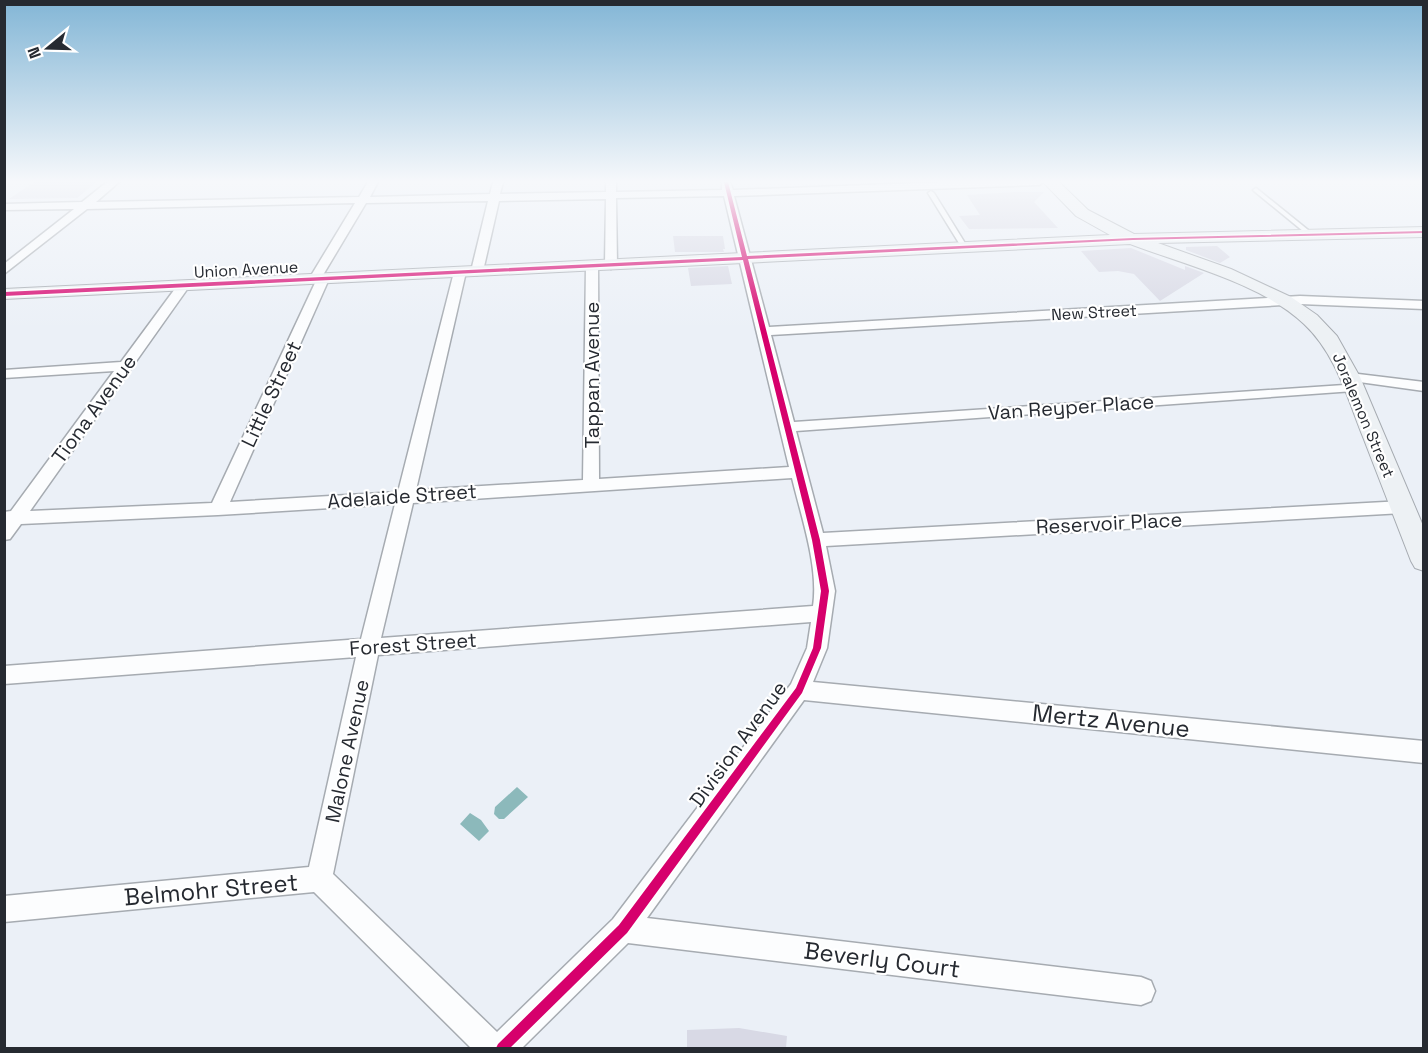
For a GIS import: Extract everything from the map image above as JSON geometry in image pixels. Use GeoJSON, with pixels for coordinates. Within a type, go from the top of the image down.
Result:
{"type":"FeatureCollection","features":[{"type":"Feature","properties":{"kind":"street"},"geometry":{"type":"LineString","coordinates":[[4,270],[52,231]]}},
{"type":"Feature","properties":{"kind":"street","name":"Little Street"},"geometry":{"type":"LineString","coordinates":[[218,509],[319,279],[345,231]]}},
{"type":"Feature","properties":{"kind":"street","name":"Malone Avenue"},"geometry":{"type":"LineString","coordinates":[[319,879],[369,647],[469,272],[483,231]]}},
{"type":"Feature","properties":{"kind":"street"},"geometry":{"type":"LineString","coordinates":[[611,231],[611,265]]}},
{"type":"Feature","properties":{"kind":"street","name":"Division Avenue"},"geometry":{"type":"LineString","coordinates":[[502,1048],[623,929],[799,690],[817,648],[825,591],[816,540],[738,231]]}},
{"type":"Feature","properties":{"kind":"street","name":"Joralemon Street"},"geometry":{"type":"LineString","coordinates":[[1115,231],[1252,285],[1284,301],[1305,315],[1323,332],[1336,349],[1352,382],[1424,561]]}},
{"type":"Feature","properties":{"kind":"street","name":"Union Avenue"},"geometry":{"type":"LineString","coordinates":[[4,294],[1133,239],[1424,232]]}},
{"type":"Feature","properties":{"kind":"street","name":"Tappan Avenue"},"geometry":{"type":"LineString","coordinates":[[591,485],[592,266]]}},
{"type":"Feature","properties":{"kind":"street","name":"Tiona Avenue"},"geometry":{"type":"LineString","coordinates":[[4,534],[10,518],[126,366],[184,285]]}},
{"type":"Feature","properties":{"kind":"street","name":"New Street"},"geometry":{"type":"LineString","coordinates":[[765,331],[1284,301],[1317,300],[1424,305]]}},
{"type":"Feature","properties":{"kind":"street"},"geometry":{"type":"LineString","coordinates":[[4,374],[126,366]]}},
{"type":"Feature","properties":{"kind":"street","name":"Van Reyper Place"},"geometry":{"type":"LineString","coordinates":[[789,427],[1352,382],[1424,387]]}},
{"type":"Feature","properties":{"kind":"street","name":"Adelaide Street"},"geometry":{"type":"LineString","coordinates":[[10,518],[218,509],[408,495],[799,472]]}},
{"type":"Feature","properties":{"kind":"street","name":"Reservoir Place"},"geometry":{"type":"LineString","coordinates":[[816,540],[1403,507]]}},
{"type":"Feature","properties":{"kind":"street","name":"Forest Street"},"geometry":{"type":"LineString","coordinates":[[4,675],[822,613]]}},
{"type":"Feature","properties":{"kind":"street","name":"Mertz Avenue"},"geometry":{"type":"LineString","coordinates":[[799,690],[1424,752]]}},
{"type":"Feature","properties":{"kind":"street","name":"Belmohr Street"},"geometry":{"type":"LineString","coordinates":[[4,909],[319,879],[492,1048]]}},
{"type":"Feature","properties":{"kind":"street","name":"Beverly Court"},"geometry":{"type":"LineString","coordinates":[[623,929],[1142,991]]}},
{"type":"Feature","properties":{"kind":"lane"},"geometry":{"type":"LineString","coordinates":[[955,231],[965,248]]}},
{"type":"Feature","properties":{"kind":"lane"},"geometry":{"type":"LineString","coordinates":[[1306,231],[1311,235]]}},
{"type":"Feature","properties":{"kind":"water"},"geometry":{"type":"Polygon","coordinates":[[[517,787],[528,797],[504,819],[499,819],[494,814],[495,807],[517,787]]]}},
{"type":"Feature","properties":{"kind":"water"},"geometry":{"type":"Polygon","coordinates":[[[470,813],[481,820],[489,831],[479,841],[460,824],[470,813]]]}},
{"type":"Feature","properties":{"kind":"building"},"geometry":{"type":"Polygon","coordinates":[[[673,236],[723,236],[725,249],[723,249],[724,252],[675,252],[673,236]]]}},
{"type":"Feature","properties":{"kind":"building"},"geometry":{"type":"Polygon","coordinates":[[[1217,246],[1230,257],[1220,263],[1186,250],[1186,247],[1217,246]]]}},
{"type":"Feature","properties":{"kind":"building"},"geometry":{"type":"Polygon","coordinates":[[[1131,248],[1185,270],[1185,266],[1204,273],[1160,301],[1134,274],[1118,271],[1099,272],[1081,251],[1131,248]]]}},
{"type":"Feature","properties":{"kind":"building"},"geometry":{"type":"Polygon","coordinates":[[[728,266],[732,284],[691,286],[688,268],[728,266]]]}},
{"type":"Feature","properties":{"kind":"building"},"geometry":{"type":"Polygon","coordinates":[[[739,1028],[787,1036],[786,1048],[687,1048],[687,1030],[739,1028]]]}},
{"type":"Feature","properties":{"kind":"cycle path"},"geometry":{"type":"LineString","coordinates":[[502,1048],[623,929],[799,690],[817,648],[825,591],[816,540],[738,231]]}},
{"type":"Feature","properties":{"kind":"cycle path"},"geometry":{"type":"LineString","coordinates":[[4,294],[1133,239],[1424,232]]}}]}
